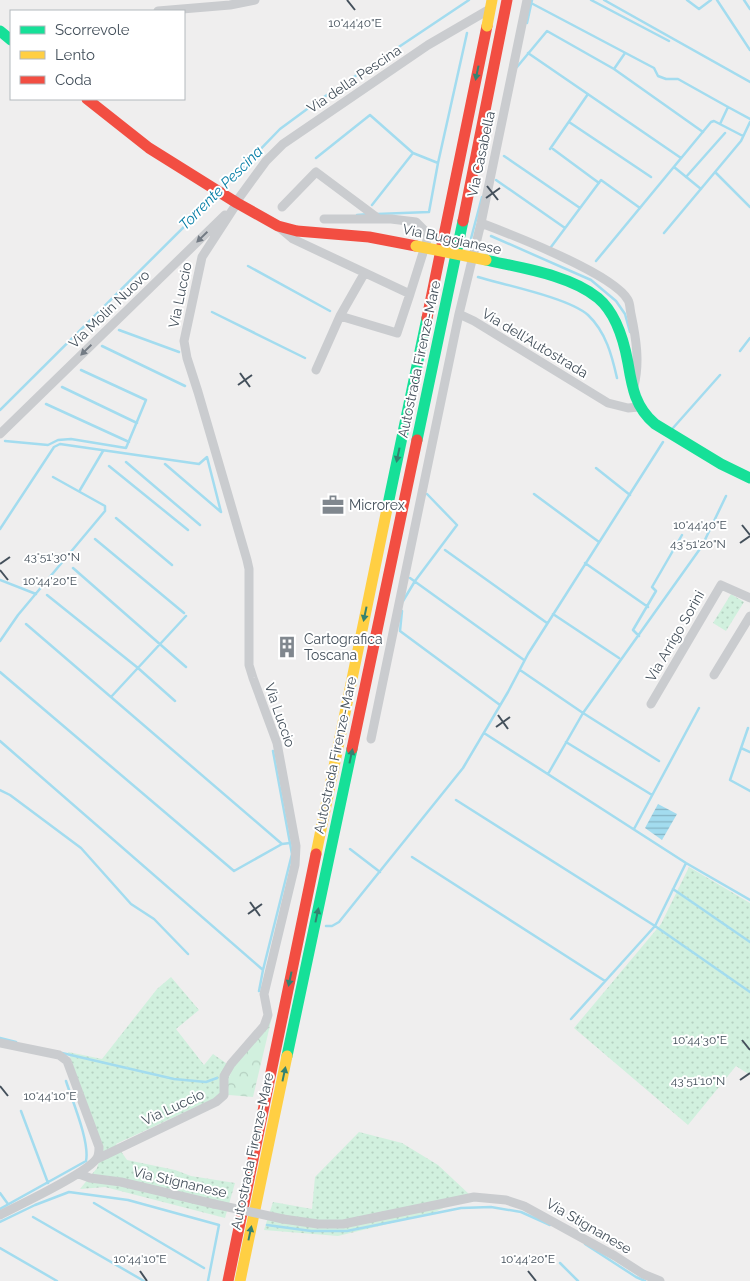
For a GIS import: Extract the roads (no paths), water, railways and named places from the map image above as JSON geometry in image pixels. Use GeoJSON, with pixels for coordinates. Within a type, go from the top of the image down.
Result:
{"type":"FeatureCollection","features":[{"type":"Feature","properties":{"kind":"main road","name":"Autostrada Firenze-Mare"},"geometry":{"type":"LineString","coordinates":[[228,1281],[492,0]]}},
{"type":"Feature","properties":{"kind":"main road","name":"Autostrada Firenze-Mare"},"geometry":{"type":"LineString","coordinates":[[240,1281],[483,126],[506,0]]}},
{"type":"Feature","properties":{"kind":"main road","name":"Via Buggianese"},"geometry":{"type":"LineString","coordinates":[[88,100],[149,148],[278,226],[297,231],[369,237],[486,260],[565,281],[584,289],[598,298],[606,307],[620,333],[626,350],[632,391],[645,416],[654,424],[721,464],[750,478]]}},
{"type":"Feature","properties":{"kind":"street"},"geometry":{"type":"LineString","coordinates":[[168,10],[255,0]]}},
{"type":"Feature","properties":{"kind":"street","name":"Via della Pescina"},"geometry":{"type":"LineString","coordinates":[[236,202],[266,161],[283,144],[428,45],[506,0]]}},
{"type":"Feature","properties":{"kind":"street","name":"Via Casabella"},"geometry":{"type":"LineString","coordinates":[[459,314],[481,223],[527,0]]}},
{"type":"Feature","properties":{"kind":"street"},"geometry":{"type":"LineString","coordinates":[[282,207],[316,172],[379,219]]}},
{"type":"Feature","properties":{"kind":"street","name":"Via Molin Nuovo"},"geometry":{"type":"LineString","coordinates":[[0,434],[236,202]]}},
{"type":"Feature","properties":{"kind":"street","name":"Via Luccio"},"geometry":{"type":"LineString","coordinates":[[97,1159],[216,1102],[224,1095],[224,1076],[231,1064],[264,1026],[268,1015],[264,994],[266,982],[295,865],[296,846],[277,743],[250,665],[247,560],[187,358],[184,341],[202,258],[236,202]]}},
{"type":"Feature","properties":{"kind":"street"},"geometry":{"type":"LineString","coordinates":[[324,219],[379,219],[416,222],[426,232],[428,237],[397,333],[340,316]]}},
{"type":"Feature","properties":{"kind":"street","name":"Via Buggianese"},"geometry":{"type":"LineString","coordinates":[[481,223],[540,246],[610,282],[628,299],[637,341],[636,376],[632,391]]}},
{"type":"Feature","properties":{"kind":"street"},"geometry":{"type":"LineString","coordinates":[[278,226],[293,239],[410,294]]}},
{"type":"Feature","properties":{"kind":"street"},"geometry":{"type":"LineString","coordinates":[[316,370],[340,316],[364,274]]}},
{"type":"Feature","properties":{"kind":"street","name":"Via dell'Autostrada"},"geometry":{"type":"LineString","coordinates":[[371,739],[459,314],[474,321],[608,403],[628,408],[639,407]]}},
{"type":"Feature","properties":{"kind":"street","name":"Via Arrigo Sorini"},"geometry":{"type":"LineString","coordinates":[[651,704],[721,584],[750,598]]}},
{"type":"Feature","properties":{"kind":"street"},"geometry":{"type":"LineString","coordinates":[[714,675],[750,616]]}},
{"type":"Feature","properties":{"kind":"street"},"geometry":{"type":"LineString","coordinates":[[0,1043],[59,1056],[67,1061],[99,1147],[97,1159],[79,1174],[0,1215]]}},
{"type":"Feature","properties":{"kind":"street","name":"Via Stignanese"},"geometry":{"type":"LineString","coordinates":[[79,1174],[90,1178],[121,1182],[283,1219],[318,1224],[343,1224],[474,1197],[506,1200],[524,1206],[615,1256],[643,1274],[660,1281]]}},
{"type":"Feature","properties":{"kind":"water"},"geometry":{"type":"Polygon","coordinates":[[[658,804],[677,814],[662,840],[645,828],[658,804]]]}},
{"type":"Feature","properties":{"kind":"waterway","name":"Torrente Pescina"},"geometry":{"type":"LineString","coordinates":[[222,189],[280,129],[318,101],[469,0]]}},
{"type":"Feature","properties":{"kind":"waterway"},"geometry":{"type":"LineString","coordinates":[[527,23],[532,0]]}},
{"type":"Feature","properties":{"kind":"waterway"},"geometry":{"type":"LineString","coordinates":[[591,0],[669,41]]}},
{"type":"Feature","properties":{"kind":"waterway"},"geometry":{"type":"LineString","coordinates":[[604,0],[750,82]]}},
{"type":"Feature","properties":{"kind":"waterway"},"geometry":{"type":"LineString","coordinates":[[687,0],[699,9],[711,0]]}},
{"type":"Feature","properties":{"kind":"waterway"},"geometry":{"type":"LineString","coordinates":[[717,0],[750,50]]}},
{"type":"Feature","properties":{"kind":"waterway"},"geometry":{"type":"LineString","coordinates":[[744,0],[750,9]]}},
{"type":"Feature","properties":{"kind":"waterway"},"geometry":{"type":"LineString","coordinates":[[531,3],[654,68],[658,76],[666,79],[678,79],[728,107]]}},
{"type":"Feature","properties":{"kind":"waterway"},"geometry":{"type":"LineString","coordinates":[[517,67],[547,31],[614,69],[703,132]]}},
{"type":"Feature","properties":{"kind":"waterway"},"geometry":{"type":"LineString","coordinates":[[377,214],[429,212],[467,33]]}},
{"type":"Feature","properties":{"kind":"waterway"},"geometry":{"type":"LineString","coordinates":[[528,53],[681,158]]}},
{"type":"Feature","properties":{"kind":"waterway"},"geometry":{"type":"LineString","coordinates":[[614,69],[625,53]]}},
{"type":"Feature","properties":{"kind":"waterway"},"geometry":{"type":"LineString","coordinates":[[550,149],[588,94]]}},
{"type":"Feature","properties":{"kind":"waterway"},"geometry":{"type":"LineString","coordinates":[[720,124],[728,107],[750,119]]}},
{"type":"Feature","properties":{"kind":"waterway"},"geometry":{"type":"LineString","coordinates":[[316,158],[370,115],[413,153],[438,163]]}},
{"type":"Feature","properties":{"kind":"waterway"},"geometry":{"type":"LineString","coordinates":[[596,261],[711,122],[714,121],[743,136]]}},
{"type":"Feature","properties":{"kind":"waterway"},"geometry":{"type":"LineString","coordinates":[[569,122],[651,177]]}},
{"type":"Feature","properties":{"kind":"waterway"},"geometry":{"type":"LineString","coordinates":[[664,233],[741,141],[750,122]]}},
{"type":"Feature","properties":{"kind":"waterway"},"geometry":{"type":"LineString","coordinates":[[686,177],[725,133]]}},
{"type":"Feature","properties":{"kind":"waterway"},"geometry":{"type":"LineString","coordinates":[[553,149],[599,183]]}},
{"type":"Feature","properties":{"kind":"waterway"},"geometry":{"type":"LineString","coordinates":[[372,205],[413,153]]}},
{"type":"Feature","properties":{"kind":"waterway"},"geometry":{"type":"LineString","coordinates":[[504,156],[580,208]]}},
{"type":"Feature","properties":{"kind":"waterway"},"geometry":{"type":"LineString","coordinates":[[674,167],[701,189]]}},
{"type":"Feature","properties":{"kind":"waterway"},"geometry":{"type":"LineString","coordinates":[[715,172],[750,207]]}},
{"type":"Feature","properties":{"kind":"waterway"},"geometry":{"type":"LineString","coordinates":[[496,180],[565,228]]}},
{"type":"Feature","properties":{"kind":"waterway"},"geometry":{"type":"LineString","coordinates":[[551,247],[601,180],[640,208]]}},
{"type":"Feature","properties":{"kind":"waterway","name":"Torrente Pescina"},"geometry":{"type":"LineString","coordinates":[[0,410],[217,194]]}},
{"type":"Feature","properties":{"kind":"waterway"},"geometry":{"type":"LineString","coordinates":[[469,246],[482,197]]}},
{"type":"Feature","properties":{"kind":"waterway"},"geometry":{"type":"LineString","coordinates":[[357,215],[369,214]]}},
{"type":"Feature","properties":{"kind":"waterway"},"geometry":{"type":"LineString","coordinates":[[491,236],[591,280],[616,301],[625,314],[630,332]]}},
{"type":"Feature","properties":{"kind":"waterway"},"geometry":{"type":"LineString","coordinates":[[248,266],[330,311]]}},
{"type":"Feature","properties":{"kind":"waterway"},"geometry":{"type":"LineString","coordinates":[[478,277],[567,303],[588,315],[604,337],[617,378]]}},
{"type":"Feature","properties":{"kind":"waterway"},"geometry":{"type":"LineString","coordinates":[[212,312],[305,358]]}},
{"type":"Feature","properties":{"kind":"waterway"},"geometry":{"type":"LineString","coordinates":[[119,330],[179,352]]}},
{"type":"Feature","properties":{"kind":"waterway"},"geometry":{"type":"LineString","coordinates":[[740,351],[750,338]]}},
{"type":"Feature","properties":{"kind":"waterway"},"geometry":{"type":"LineString","coordinates":[[102,346],[185,386]]}},
{"type":"Feature","properties":{"kind":"waterway"},"geometry":{"type":"LineString","coordinates":[[5,441],[48,445],[58,440],[71,439],[126,448],[146,400],[81,370]]}},
{"type":"Feature","properties":{"kind":"waterway"},"geometry":{"type":"LineString","coordinates":[[673,428],[720,375]]}},
{"type":"Feature","properties":{"kind":"waterway"},"geometry":{"type":"LineString","coordinates":[[62,387],[137,423]]}},
{"type":"Feature","properties":{"kind":"waterway"},"geometry":{"type":"LineString","coordinates":[[46,404],[129,442]]}},
{"type":"Feature","properties":{"kind":"waterway"},"geometry":{"type":"LineString","coordinates":[[326,926],[332,926],[339,922],[463,768],[528,654],[663,442]]}},
{"type":"Feature","properties":{"kind":"waterway"},"geometry":{"type":"LineString","coordinates":[[0,529],[54,447],[60,444],[199,464],[207,457],[221,512]]}},
{"type":"Feature","properties":{"kind":"waterway"},"geometry":{"type":"LineString","coordinates":[[80,490],[103,451]]}},
{"type":"Feature","properties":{"kind":"waterway"},"geometry":{"type":"LineString","coordinates":[[126,462],[200,525]]}},
{"type":"Feature","properties":{"kind":"waterway"},"geometry":{"type":"LineString","coordinates":[[165,464],[221,512]]}},
{"type":"Feature","properties":{"kind":"waterway"},"geometry":{"type":"LineString","coordinates":[[109,466],[188,530]]}},
{"type":"Feature","properties":{"kind":"waterway"},"geometry":{"type":"LineString","coordinates":[[596,468],[630,495]]}},
{"type":"Feature","properties":{"kind":"waterway"},"geometry":{"type":"LineString","coordinates":[[0,641],[18,615],[105,511],[105,506],[53,477]]}},
{"type":"Feature","properties":{"kind":"waterway"},"geometry":{"type":"LineString","coordinates":[[403,601],[415,581],[457,525],[427,494]]}},
{"type":"Feature","properties":{"kind":"waterway"},"geometry":{"type":"LineString","coordinates":[[534,494],[599,542]]}},
{"type":"Feature","properties":{"kind":"waterway"},"geometry":{"type":"LineString","coordinates":[[548,774],[583,713],[702,546],[726,496]]}},
{"type":"Feature","properties":{"kind":"waterway"},"geometry":{"type":"LineString","coordinates":[[116,518],[172,565]]}},
{"type":"Feature","properties":{"kind":"waterway"},"geometry":{"type":"LineString","coordinates":[[639,636],[633,630],[656,591],[652,587],[682,535]]}},
{"type":"Feature","properties":{"kind":"waterway"},"geometry":{"type":"LineString","coordinates":[[95,539],[184,613]]}},
{"type":"Feature","properties":{"kind":"waterway"},"geometry":{"type":"LineString","coordinates":[[445,550],[547,623]]}},
{"type":"Feature","properties":{"kind":"waterway"},"geometry":{"type":"LineString","coordinates":[[585,563],[648,607]]}},
{"type":"Feature","properties":{"kind":"waterway"},"geometry":{"type":"LineString","coordinates":[[73,568],[186,667]]}},
{"type":"Feature","properties":{"kind":"waterway"},"geometry":{"type":"LineString","coordinates":[[410,578],[524,660]]}},
{"type":"Feature","properties":{"kind":"waterway"},"geometry":{"type":"LineString","coordinates":[[0,580],[36,594]]}},
{"type":"Feature","properties":{"kind":"waterway"},"geometry":{"type":"LineString","coordinates":[[47,595],[138,668],[175,701]]}},
{"type":"Feature","properties":{"kind":"waterway"},"geometry":{"type":"LineString","coordinates":[[402,611],[400,631],[500,705]]}},
{"type":"Feature","properties":{"kind":"waterway"},"geometry":{"type":"LineString","coordinates":[[553,614],[619,658]]}},
{"type":"Feature","properties":{"kind":"waterway"},"geometry":{"type":"LineString","coordinates":[[111,697],[186,616]]}},
{"type":"Feature","properties":{"kind":"waterway"},"geometry":{"type":"LineString","coordinates":[[26,624],[282,844]]}},
{"type":"Feature","properties":{"kind":"waterway"},"geometry":{"type":"LineString","coordinates":[[520,670],[659,761]]}},
{"type":"Feature","properties":{"kind":"waterway"},"geometry":{"type":"LineString","coordinates":[[0,672],[234,871],[282,844],[290,843]]}},
{"type":"Feature","properties":{"kind":"waterway"},"geometry":{"type":"LineString","coordinates":[[634,829],[699,708]]}},
{"type":"Feature","properties":{"kind":"waterway"},"geometry":{"type":"LineString","coordinates":[[748,728],[730,780],[750,791]]}},
{"type":"Feature","properties":{"kind":"waterway"},"geometry":{"type":"LineString","coordinates":[[484,733],[686,863],[750,900]]}},
{"type":"Feature","properties":{"kind":"waterway"},"geometry":{"type":"LineString","coordinates":[[0,741],[263,970]]}},
{"type":"Feature","properties":{"kind":"waterway"},"geometry":{"type":"LineString","coordinates":[[566,742],[652,795]]}},
{"type":"Feature","properties":{"kind":"waterway"},"geometry":{"type":"LineString","coordinates":[[741,748],[750,752]]}},
{"type":"Feature","properties":{"kind":"waterway"},"geometry":{"type":"LineString","coordinates":[[259,991],[292,854],[273,751]]}},
{"type":"Feature","properties":{"kind":"waterway"},"geometry":{"type":"LineString","coordinates":[[0,790],[10,795],[81,848],[131,904],[154,919],[188,954]]}},
{"type":"Feature","properties":{"kind":"waterway"},"geometry":{"type":"LineString","coordinates":[[456,800],[655,926],[750,992]]}},
{"type":"Feature","properties":{"kind":"waterway"},"geometry":{"type":"LineString","coordinates":[[350,849],[380,872]]}},
{"type":"Feature","properties":{"kind":"waterway"},"geometry":{"type":"LineString","coordinates":[[412,857],[605,981]]}},
{"type":"Feature","properties":{"kind":"waterway"},"geometry":{"type":"LineString","coordinates":[[571,1019],[655,926],[686,863]]}},
{"type":"Feature","properties":{"kind":"waterway"},"geometry":{"type":"LineString","coordinates":[[673,889],[750,942]]}},
{"type":"Feature","properties":{"kind":"waterway"},"geometry":{"type":"LineString","coordinates":[[0,1038],[16,1042]]}},
{"type":"Feature","properties":{"kind":"waterway"},"geometry":{"type":"LineString","coordinates":[[62,1053],[174,1079],[206,1082],[217,1078]]}},
{"type":"Feature","properties":{"kind":"waterway"},"geometry":{"type":"LineString","coordinates":[[0,1209],[86,1161],[87,1153],[83,1132],[66,1081]]}},
{"type":"Feature","properties":{"kind":"waterway"},"geometry":{"type":"LineString","coordinates":[[21,1111],[48,1183]]}},
{"type":"Feature","properties":{"kind":"waterway"},"geometry":{"type":"LineString","coordinates":[[0,1222],[35,1205],[69,1192],[128,1200],[219,1225],[208,1281]]}},
{"type":"Feature","properties":{"kind":"waterway"},"geometry":{"type":"LineString","coordinates":[[0,1193],[8,1204]]}},
{"type":"Feature","properties":{"kind":"waterway"},"geometry":{"type":"LineString","coordinates":[[94,1203],[204,1268]]}},
{"type":"Feature","properties":{"kind":"waterway"},"geometry":{"type":"LineString","coordinates":[[267,1225],[311,1231],[347,1231],[461,1208],[491,1207],[521,1212],[550,1225]]}},
{"type":"Feature","properties":{"kind":"waterway"},"geometry":{"type":"LineString","coordinates":[[33,1217],[144,1281]]}},
{"type":"Feature","properties":{"kind":"waterway"},"geometry":{"type":"LineString","coordinates":[[585,1244],[645,1281]]}},
{"type":"Feature","properties":{"kind":"waterway"},"geometry":{"type":"LineString","coordinates":[[0,1248],[57,1281]]}},
{"type":"Feature","properties":{"kind":"waterway"},"geometry":{"type":"LineString","coordinates":[[560,1263],[578,1281]]}},
{"type":"Feature","properties":{"kind":"place","name":"Microrex"},"geometry":{"type":"Point","coordinates":[333,505]}},
{"type":"Feature","properties":{"kind":"place","name":"Cartografica Toscana"},"geometry":{"type":"Point","coordinates":[287,647]}}]}
